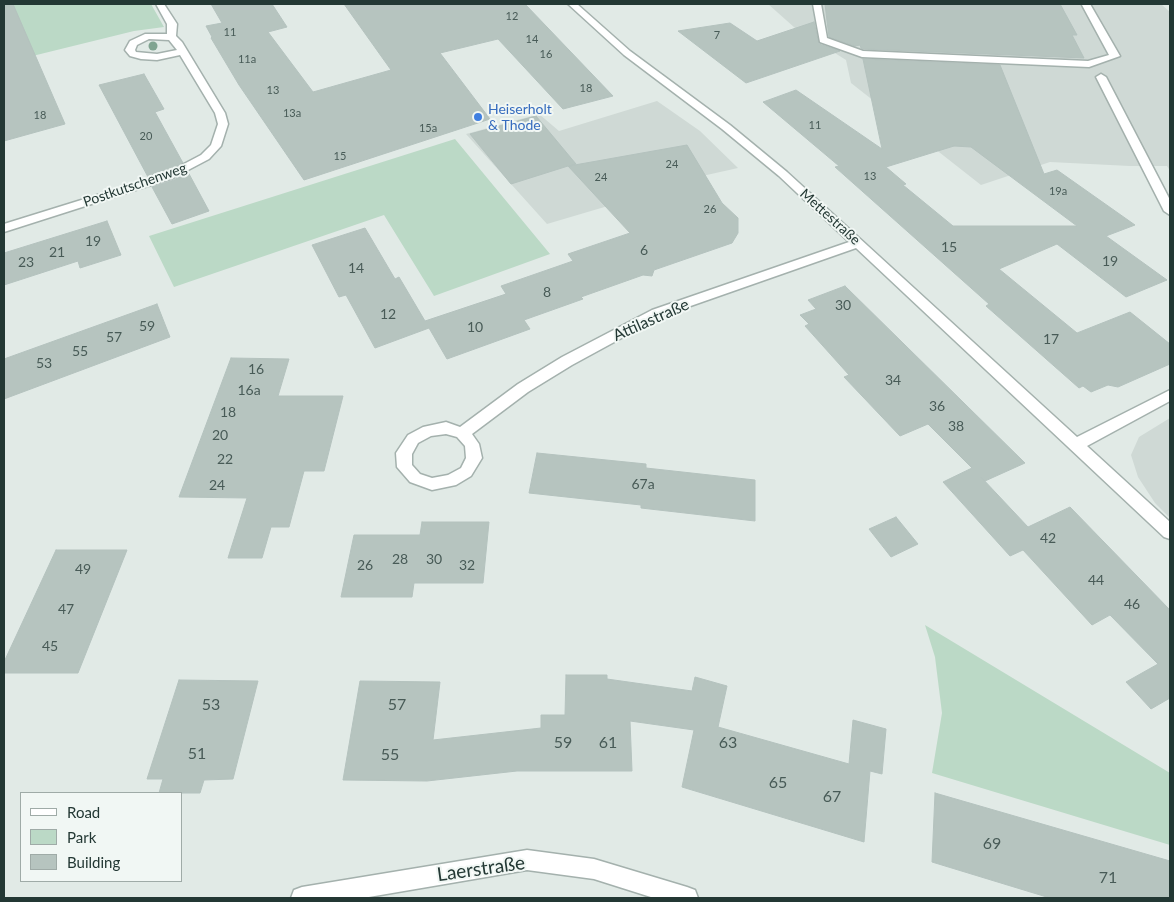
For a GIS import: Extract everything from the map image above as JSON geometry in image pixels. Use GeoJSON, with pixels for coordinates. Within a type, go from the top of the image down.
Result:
{"type":"FeatureCollection","features":[{"type":"Feature","properties":{"kind":"street","name":"Postkutschenweg"},"geometry":{"type":"LineString","coordinates":[[4,228],[169,176],[191,166],[205,157],[216,146],[223,124],[220,113],[177,42],[171,37],[172,24],[160,4]]}},
{"type":"Feature","properties":{"kind":"street","name":"Mettestraße"},"geometry":{"type":"LineString","coordinates":[[572,4],[627,53],[726,126],[783,174],[1170,532]]}},
{"type":"Feature","properties":{"kind":"street"},"geometry":{"type":"LineString","coordinates":[[817,4],[823,40],[862,54],[1089,64],[1115,56],[1086,4]]}},
{"type":"Feature","properties":{"kind":"street"},"geometry":{"type":"LineString","coordinates":[[171,37],[148,36],[139,38],[132,44],[130,50],[133,54],[157,57],[183,52]]}},
{"type":"Feature","properties":{"kind":"street"},"geometry":{"type":"LineString","coordinates":[[1101,77],[1170,211]]}},
{"type":"Feature","properties":{"kind":"street","name":"Attilastraße"},"geometry":{"type":"LineString","coordinates":[[462,433],[523,388],[567,361],[657,314],[858,243]]}},
{"type":"Feature","properties":{"kind":"street"},"geometry":{"type":"LineString","coordinates":[[1076,445],[1170,395]]}},
{"type":"Feature","properties":{"kind":"street"},"geometry":{"type":"LineString","coordinates":[[446,428],[462,433],[472,444],[474,458],[466,472],[451,481],[432,484],[415,478],[405,467],[404,453],[413,439],[428,431],[446,428]]}},
{"type":"Feature","properties":{"kind":"street","name":"Laerstraße"},"geometry":{"type":"LineString","coordinates":[[302,898],[527,860],[594,870],[687,898]]}},
{"type":"Feature","properties":{"kind":"shaded area"},"geometry":{"type":"Polygon","coordinates":[[[768,4],[1161,4],[1170,12],[1170,171],[1167,166],[1050,162],[981,185],[851,83],[846,60],[795,28],[768,4]]]}},
{"type":"Feature","properties":{"kind":"shaded area"},"geometry":{"type":"Polygon","coordinates":[[[657,101],[700,131],[738,168],[662,185],[662,190],[547,224],[466,134],[539,114],[559,131],[657,101]]]}},
{"type":"Feature","properties":{"kind":"shaded area"},"geometry":{"type":"Polygon","coordinates":[[[1170,418],[1170,518],[1155,503],[1138,477],[1131,455],[1139,437],[1170,418]]]}},
{"type":"Feature","properties":{"kind":"green space"},"geometry":{"type":"Polygon","coordinates":[[[4,4],[151,4],[164,27],[134,31],[4,63],[4,4]]]}},
{"type":"Feature","properties":{"kind":"green space"},"geometry":{"type":"Polygon","coordinates":[[[455,139],[550,254],[434,296],[384,215],[174,287],[149,236],[455,139]]]}},
{"type":"Feature","properties":{"kind":"green space"},"geometry":{"type":"Polygon","coordinates":[[[925,625],[1170,773],[1170,845],[932,773],[942,713],[935,657],[925,625]]]}},
{"type":"Feature","properties":{"kind":"building"},"geometry":{"type":"Polygon","coordinates":[[[4,4],[13,4],[65,124],[4,141],[4,4]]]}},
{"type":"Feature","properties":{"kind":"building"},"geometry":{"type":"Polygon","coordinates":[[[211,4],[272,4],[287,27],[268,32],[313,92],[391,70],[344,4],[525,4],[613,96],[563,109],[498,39],[440,53],[490,119],[304,180],[239,85],[211,38],[206,26],[222,23],[211,4]]]}},
{"type":"Feature","properties":{"kind":"building"},"geometry":{"type":"Polygon","coordinates":[[[825,4],[1060,4],[1077,35],[1072,35],[1084,58],[863,49],[860,45],[855,46],[829,37],[825,4]]]}},
{"type":"Feature","properties":{"kind":"building"},"geometry":{"type":"Polygon","coordinates":[[[814,22],[819,44],[840,51],[746,83],[678,31],[730,23],[757,41],[814,22]]]}},
{"type":"Feature","properties":{"kind":"building"},"geometry":{"type":"Polygon","coordinates":[[[863,59],[1000,65],[1044,174],[1057,170],[1135,225],[1106,236],[1167,280],[1126,297],[1057,244],[999,269],[1077,333],[1130,312],[1170,344],[1170,364],[1118,387],[1108,385],[1091,392],[1083,386],[1079,388],[986,306],[989,304],[835,167],[839,166],[763,102],[796,90],[882,149],[863,59]],[[954,146],[886,167],[906,184],[903,185],[953,226],[1077,226],[971,147],[954,146]]]}},
{"type":"Feature","properties":{"kind":"building"},"geometry":{"type":"Polygon","coordinates":[[[144,74],[164,109],[155,112],[183,163],[148,177],[99,85],[144,74]]]}},
{"type":"Feature","properties":{"kind":"building"},"geometry":{"type":"Polygon","coordinates":[[[536,116],[576,164],[569,166],[687,145],[722,203],[738,218],[738,233],[732,243],[654,270],[652,276],[643,275],[524,320],[530,329],[447,359],[429,328],[375,348],[346,295],[339,297],[312,245],[365,228],[395,279],[399,277],[425,321],[506,294],[501,286],[573,261],[568,254],[630,233],[568,166],[511,184],[470,134],[536,116]]]}},
{"type":"Feature","properties":{"kind":"building"},"geometry":{"type":"Polygon","coordinates":[[[188,172],[209,211],[172,224],[152,187],[174,180],[188,172]]]}},
{"type":"Feature","properties":{"kind":"building"},"geometry":{"type":"Polygon","coordinates":[[[107,221],[121,255],[80,268],[78,261],[4,285],[4,253],[107,221]]]}},
{"type":"Feature","properties":{"kind":"building"},"geometry":{"type":"Polygon","coordinates":[[[845,286],[1025,463],[985,481],[981,477],[1028,527],[1070,507],[1170,610],[1170,698],[1151,709],[1126,682],[1158,664],[1110,615],[1092,625],[1023,550],[1010,556],[943,482],[972,468],[928,424],[900,436],[844,377],[849,375],[805,326],[809,324],[800,315],[816,309],[808,300],[845,286]]]}},
{"type":"Feature","properties":{"kind":"building"},"geometry":{"type":"Polygon","coordinates":[[[157,304],[170,337],[4,399],[4,359],[157,304]]]}},
{"type":"Feature","properties":{"kind":"building"},"geometry":{"type":"Polygon","coordinates":[[[231,358],[289,359],[278,396],[343,396],[324,471],[304,471],[289,527],[271,527],[262,558],[228,558],[247,498],[179,497],[231,358]]]}},
{"type":"Feature","properties":{"kind":"building"},"geometry":{"type":"Polygon","coordinates":[[[537,453],[646,464],[646,468],[755,480],[755,521],[641,508],[641,505],[529,493],[537,453]]]}},
{"type":"Feature","properties":{"kind":"building"},"geometry":{"type":"Polygon","coordinates":[[[896,517],[918,544],[891,557],[869,529],[896,517]]]}},
{"type":"Feature","properties":{"kind":"building"},"geometry":{"type":"Polygon","coordinates":[[[422,522],[489,522],[483,583],[414,583],[412,597],[341,597],[354,535],[420,535],[422,522]]]}},
{"type":"Feature","properties":{"kind":"building"},"geometry":{"type":"Polygon","coordinates":[[[56,550],[127,550],[78,673],[4,673],[4,662],[56,550]]]}},
{"type":"Feature","properties":{"kind":"building"},"geometry":{"type":"Polygon","coordinates":[[[566,675],[607,675],[607,679],[692,691],[695,677],[727,686],[718,727],[849,764],[853,720],[886,729],[882,774],[870,771],[864,842],[682,787],[694,730],[630,721],[632,771],[517,771],[427,781],[343,780],[360,681],[440,682],[433,740],[541,728],[541,715],[565,715],[566,675]]]}},
{"type":"Feature","properties":{"kind":"building"},"geometry":{"type":"Polygon","coordinates":[[[179,680],[258,681],[233,779],[204,780],[200,793],[182,793],[159,792],[163,779],[147,779],[179,680]]]}},
{"type":"Feature","properties":{"kind":"building"},"geometry":{"type":"Polygon","coordinates":[[[935,793],[1170,861],[1170,898],[1050,898],[932,862],[935,793]]]}},
{"type":"Feature","properties":{"kind":"place","name":"Heiserholt & Thode"},"geometry":{"type":"Point","coordinates":[478,117]}}]}
